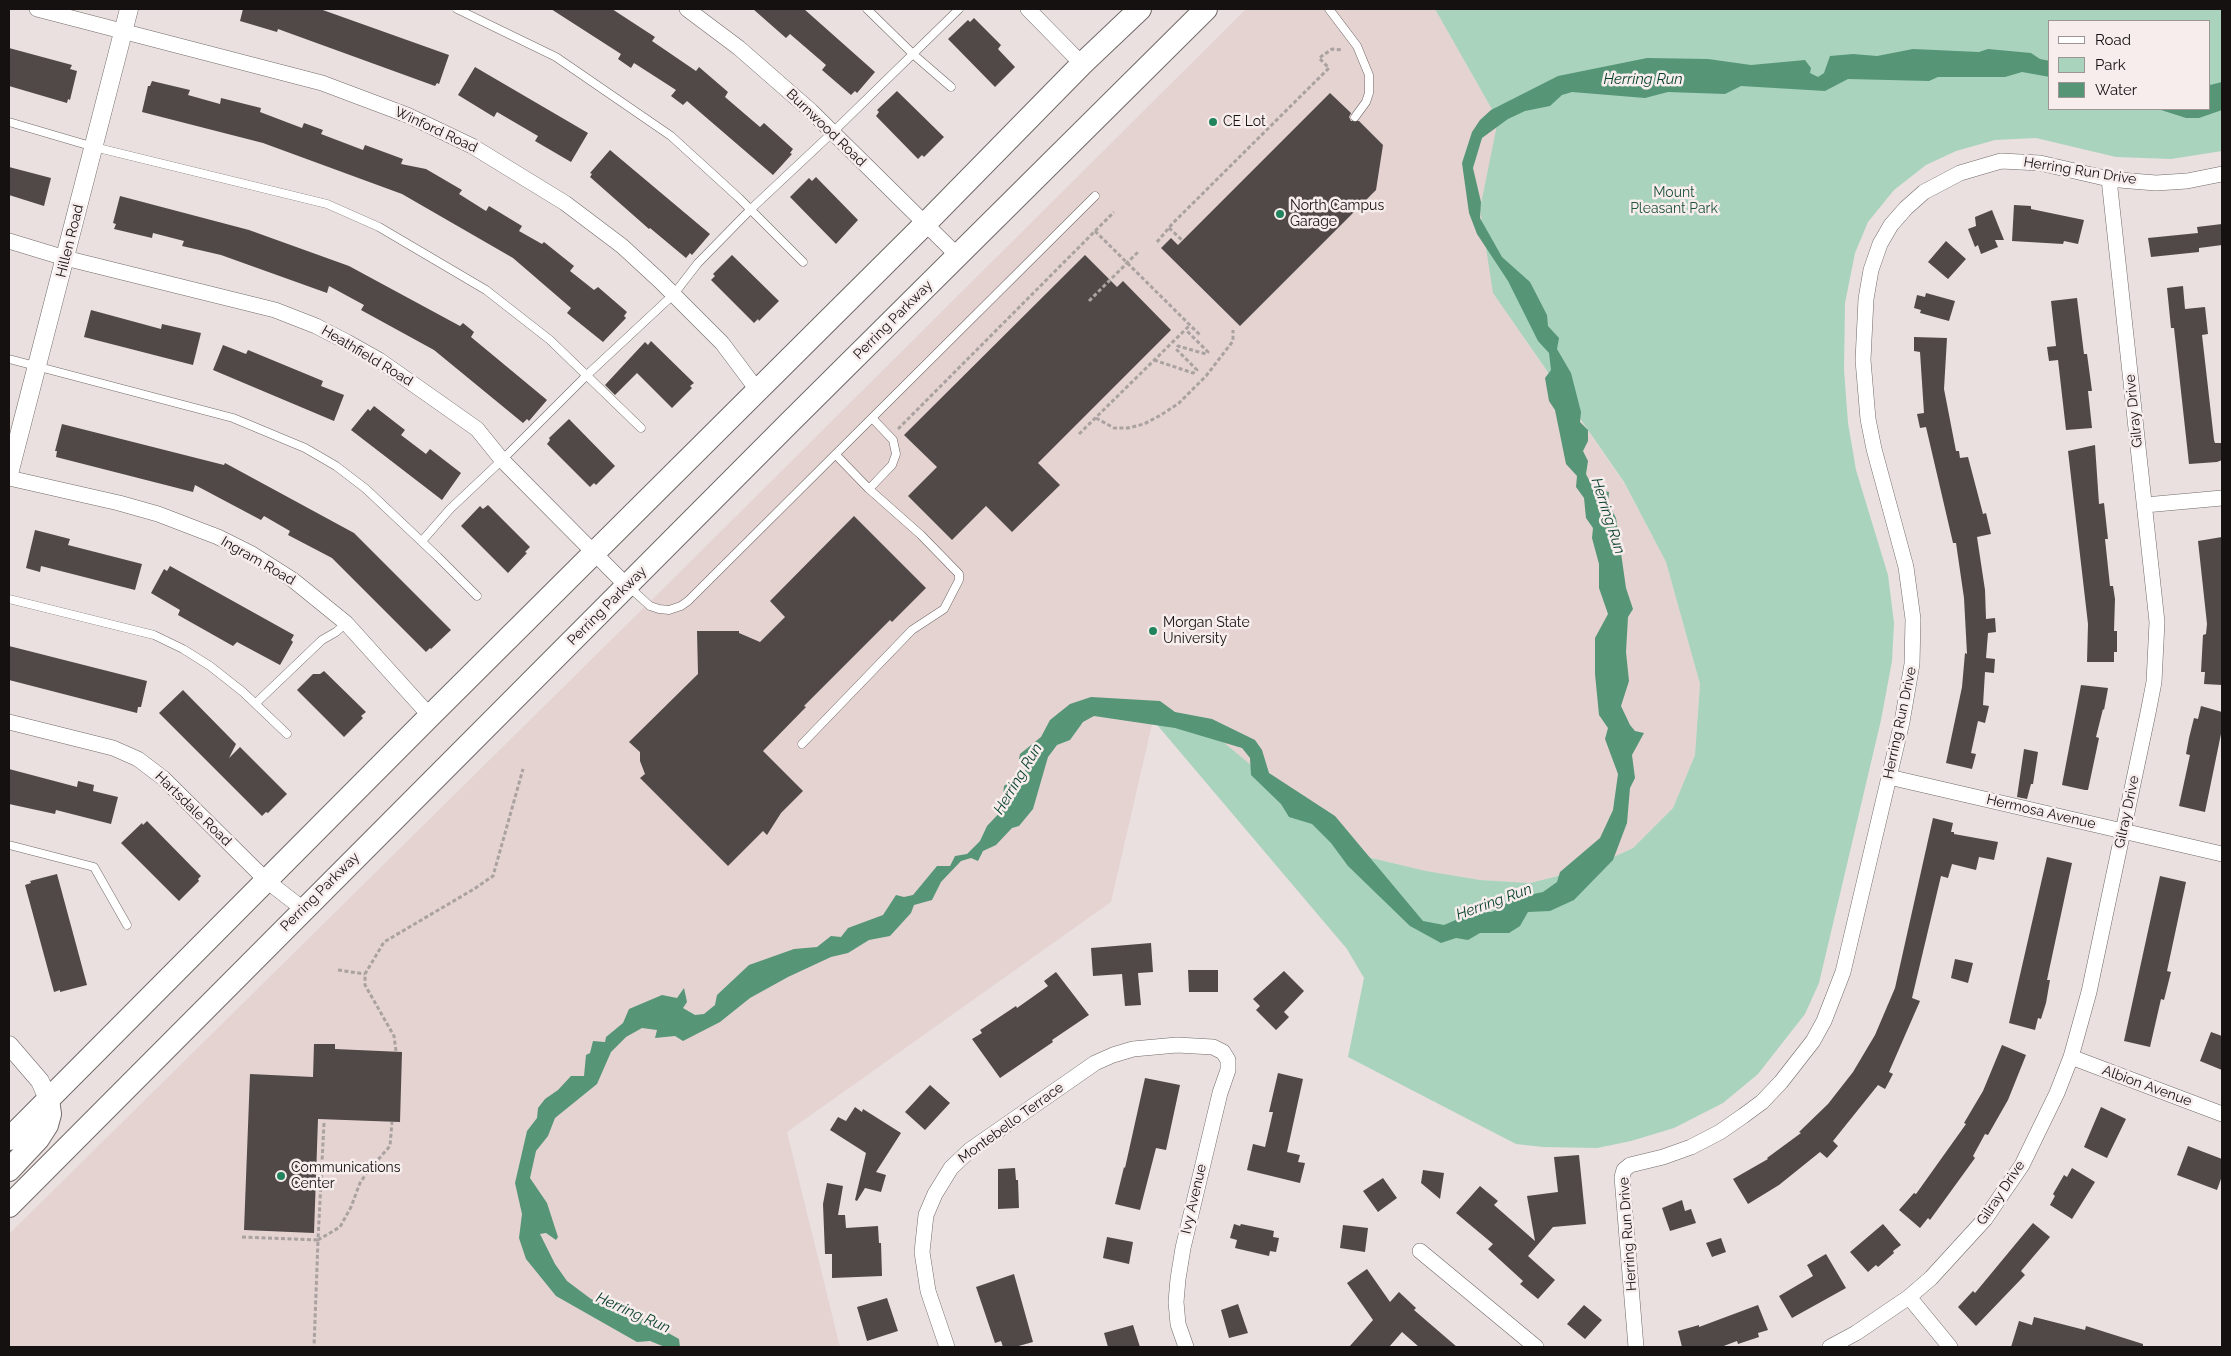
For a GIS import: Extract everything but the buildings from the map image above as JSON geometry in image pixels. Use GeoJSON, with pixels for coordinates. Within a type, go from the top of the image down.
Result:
{"type":"FeatureCollection","features":[{"type":"Feature","properties":{"kind":"main road"},"geometry":{"type":"LineString","coordinates":[[9,1139],[1082,64],[1140,9]]}},
{"type":"Feature","properties":{"kind":"main road","name":"Perring Parkway"},"geometry":{"type":"LineString","coordinates":[[9,1206],[303,909],[1206,9]]}},
{"type":"Feature","properties":{"kind":"main road"},"geometry":{"type":"LineString","coordinates":[[9,1170],[38,1139],[47,1125],[50,1114],[48,1099]]}},
{"type":"Feature","properties":{"kind":"street","name":"Winford Road"},"geometry":{"type":"LineString","coordinates":[[37,9],[322,83],[361,96],[447,133],[492,157],[565,203],[622,246],[674,294],[722,343],[758,390]]}},
{"type":"Feature","properties":{"kind":"street","name":"Hillen Road"},"geometry":{"type":"LineString","coordinates":[[9,474],[129,9]]}},
{"type":"Feature","properties":{"kind":"street","name":"Burnwood Road"},"geometry":{"type":"LineString","coordinates":[[686,9],[738,48],[811,111],[958,256]]}},
{"type":"Feature","properties":{"kind":"street"},"geometry":{"type":"LineString","coordinates":[[1028,9],[1082,64]]}},
{"type":"Feature","properties":{"kind":"street","name":"Herring Run Drive"},"geometry":{"type":"LineString","coordinates":[[1636,1347],[1622,1177],[1624,1170],[1630,1165],[1663,1158],[1720,1132],[1743,1116],[1781,1082],[1812,1041],[1828,1012],[1843,972],[1909,687],[1914,644],[1913,619],[1906,567],[1874,449],[1865,390],[1863,360],[1866,298],[1871,270],[1880,244],[1891,225],[1924,192],[1951,177],[1981,165],[2001,161],[2040,163],[2109,179],[2156,183],[2222,174]]}},
{"type":"Feature","properties":{"kind":"street","name":"Gilray Drive"},"geometry":{"type":"LineString","coordinates":[[1830,1347],[1908,1297],[1931,1278],[1969,1238],[2004,1193],[2022,1165],[2041,1128],[2071,1058],[2089,992],[2148,713],[2156,650],[2157,622],[2109,179]]}},
{"type":"Feature","properties":{"kind":"street","name":"Heathfield Road"},"geometry":{"type":"LineString","coordinates":[[9,241],[66,258],[275,310],[316,326],[379,360],[438,400],[476,429],[502,460],[627,586]]}},
{"type":"Feature","properties":{"kind":"street","name":"Ingram Road"},"geometry":{"type":"LineString","coordinates":[[9,478],[158,514],[218,537],[252,554],[293,580],[346,623],[430,716]]}},
{"type":"Feature","properties":{"kind":"street"},"geometry":{"type":"LineString","coordinates":[[2145,505],[2222,498]]}},
{"type":"Feature","properties":{"kind":"street","name":"Hartsdale Road"},"geometry":{"type":"LineString","coordinates":[[9,722],[113,748],[138,759],[163,778],[267,881],[303,909]]}},
{"type":"Feature","properties":{"kind":"street","name":"Hermosa Avenue"},"geometry":{"type":"LineString","coordinates":[[1888,777],[2222,854]]}},
{"type":"Feature","properties":{"kind":"street"},"geometry":{"type":"LineString","coordinates":[[9,1045],[40,1081],[48,1099]]}},
{"type":"Feature","properties":{"kind":"street","name":"Montebello Terrace"},"geometry":{"type":"LineString","coordinates":[[947,1347],[928,1290],[922,1252],[926,1214],[935,1194],[951,1168],[970,1150],[995,1132],[1095,1063],[1113,1054],[1177,1045],[1213,1047],[1223,1052]]}},
{"type":"Feature","properties":{"kind":"street","name":"Ivy Avenue"},"geometry":{"type":"LineString","coordinates":[[1186,1347],[1178,1324],[1176,1302],[1178,1279],[1183,1248],[1220,1093],[1228,1070],[1228,1060],[1223,1052]]}},
{"type":"Feature","properties":{"kind":"street","name":"Albion Avenue"},"geometry":{"type":"LineString","coordinates":[[2071,1058],[2222,1114]]}},
{"type":"Feature","properties":{"kind":"street"},"geometry":{"type":"LineString","coordinates":[[1420,1251],[1536,1347]]}},
{"type":"Feature","properties":{"kind":"street"},"geometry":{"type":"LineString","coordinates":[[1908,1297],[1950,1347]]}},
{"type":"Feature","properties":{"kind":"lane"},"geometry":{"type":"LineString","coordinates":[[457,9],[556,57],[672,136],[751,209],[803,262]]}},
{"type":"Feature","properties":{"kind":"lane"},"geometry":{"type":"LineString","coordinates":[[867,9],[914,55],[951,87]]}},
{"type":"Feature","properties":{"kind":"lane"},"geometry":{"type":"LineString","coordinates":[[422,541],[450,509],[502,460],[586,375],[674,294],[698,263],[751,209],[914,55],[959,9]]}},
{"type":"Feature","properties":{"kind":"lane"},"geometry":{"type":"LineString","coordinates":[[1329,9],[1357,46],[1369,75],[1369,93],[1366,102],[1355,117]]}},
{"type":"Feature","properties":{"kind":"lane"},"geometry":{"type":"LineString","coordinates":[[9,122],[94,147],[327,204],[379,227],[486,290],[550,340],[641,428]]}},
{"type":"Feature","properties":{"kind":"lane"},"geometry":{"type":"LineString","coordinates":[[627,586],[650,606],[668,610],[681,606],[873,419],[1095,196]]}},
{"type":"Feature","properties":{"kind":"lane"},"geometry":{"type":"LineString","coordinates":[[9,359],[233,418],[287,440],[336,466],[366,489],[422,541],[476,596]]}},
{"type":"Feature","properties":{"kind":"lane"},"geometry":{"type":"LineString","coordinates":[[869,489],[892,465],[896,454],[893,440],[873,419]]}},
{"type":"Feature","properties":{"kind":"lane"},"geometry":{"type":"LineString","coordinates":[[802,744],[912,630],[944,608],[959,580],[959,574],[921,535],[869,489],[836,455]]}},
{"type":"Feature","properties":{"kind":"lane"},"geometry":{"type":"LineString","coordinates":[[9,599],[154,635],[183,649],[210,666],[256,702],[287,734]]}},
{"type":"Feature","properties":{"kind":"lane"},"geometry":{"type":"LineString","coordinates":[[256,702],[322,640],[336,632],[346,623]]}},
{"type":"Feature","properties":{"kind":"lane"},"geometry":{"type":"LineString","coordinates":[[9,845],[94,867],[127,925]]}},
{"type":"Feature","properties":{"kind":"path"},"geometry":{"type":"LineString","coordinates":[[1157,242],[1329,68],[1319,58],[1336,48],[1345,52]]}},
{"type":"Feature","properties":{"kind":"path"},"geometry":{"type":"LineString","coordinates":[[896,430],[1114,212]]}},
{"type":"Feature","properties":{"kind":"path"},"geometry":{"type":"LineString","coordinates":[[1169,228],[1182,240]]}},
{"type":"Feature","properties":{"kind":"path"},"geometry":{"type":"LineString","coordinates":[[1095,231],[1201,336]]}},
{"type":"Feature","properties":{"kind":"path"},"geometry":{"type":"LineString","coordinates":[[1089,301],[1139,251]]}},
{"type":"Feature","properties":{"kind":"path"},"geometry":{"type":"LineString","coordinates":[[1079,434],[1190,326]]}},
{"type":"Feature","properties":{"kind":"path"},"geometry":{"type":"LineString","coordinates":[[1154,360],[1194,373],[1197,370],[1176,349],[1178,346],[1206,354],[1208,352],[1186,330]]}},
{"type":"Feature","properties":{"kind":"path"},"geometry":{"type":"LineString","coordinates":[[1096,418],[1114,428],[1128,428],[1144,424],[1161,415],[1179,403],[1206,376],[1230,346],[1233,340],[1233,330]]}},
{"type":"Feature","properties":{"kind":"path"},"geometry":{"type":"LineString","coordinates":[[396,1051],[394,1036],[365,985],[365,974],[384,942],[493,876],[523,769]]}},
{"type":"Feature","properties":{"kind":"path"},"geometry":{"type":"LineString","coordinates":[[338,970],[365,974]]}},
{"type":"Feature","properties":{"kind":"path"},"geometry":{"type":"LineString","coordinates":[[242,1237],[318,1240],[340,1227],[368,1171],[390,1146],[392,1122]]}},
{"type":"Feature","properties":{"kind":"path"},"geometry":{"type":"LineString","coordinates":[[314,1347],[324,1123]]}},
{"type":"Feature","properties":{"kind":"shaded area","name":"Morgan State University"},"geometry":{"type":"Polygon","coordinates":[[[1246,9],[1435,9],[1498,120],[1493,293],[1624,483],[1666,562],[1700,684],[1695,755],[1673,808],[1633,848],[1590,868],[1530,883],[1480,880],[1426,871],[1359,855],[1153,720],[1111,902],[787,1132],[840,1347],[9,1347],[9,1234],[675,577],[1246,9]]]}},
{"type":"Feature","properties":{"kind":"green space","name":"Mount Pleasant Park"},"geometry":{"type":"Polygon","coordinates":[[[1435,9],[2222,9],[2222,151],[2171,159],[2116,157],[2036,138],[1995,140],[1956,151],[1926,165],[1894,190],[1868,222],[1855,253],[1845,303],[1844,370],[1848,423],[1856,470],[1888,575],[1894,623],[1892,661],[1881,720],[1819,983],[1805,1014],[1758,1074],[1723,1103],[1674,1128],[1631,1141],[1597,1148],[1543,1147],[1516,1144],[1348,1057],[1364,978],[1347,949],[1153,720],[1204,726],[1359,855],[1426,871],[1480,880],[1530,883],[1590,868],[1633,848],[1673,808],[1695,755],[1700,684],[1666,562],[1624,482],[1493,293],[1480,209],[1498,120],[1435,9]]]}},
{"type":"Feature","properties":{"kind":"water","name":"Herring Run"},"geometry":{"type":"Polygon","coordinates":[[[1913,49],[1979,52],[1988,49],[2031,53],[2040,59],[2048,61],[2048,77],[2022,72],[2005,77],[1938,77],[1929,81],[1848,79],[1825,91],[1741,86],[1725,94],[1668,92],[1645,98],[1572,92],[1562,95],[1550,106],[1525,111],[1508,119],[1482,138],[1473,168],[1481,202],[1480,218],[1502,257],[1530,282],[1547,315],[1548,326],[1559,338],[1557,349],[1571,373],[1581,412],[1580,422],[1588,430],[1588,441],[1583,451],[1588,461],[1586,474],[1593,488],[1609,492],[1608,503],[1616,518],[1626,588],[1633,609],[1628,617],[1626,652],[1629,681],[1621,706],[1635,731],[1644,733],[1632,755],[1635,778],[1630,788],[1627,823],[1613,860],[1574,900],[1550,911],[1528,912],[1520,926],[1509,933],[1480,933],[1468,940],[1456,938],[1441,943],[1410,926],[1348,866],[1331,843],[1312,824],[1289,817],[1281,804],[1251,775],[1250,758],[1242,748],[1175,728],[1094,716],[1083,722],[1070,740],[1057,745],[1048,757],[1033,809],[1019,826],[1012,828],[996,845],[983,851],[978,861],[971,858],[961,861],[941,882],[932,900],[914,905],[911,913],[890,936],[869,940],[848,953],[831,957],[788,977],[750,998],[720,1022],[683,1041],[675,1036],[655,1038],[657,1030],[642,1028],[626,1037],[611,1052],[597,1084],[555,1118],[548,1136],[536,1151],[530,1178],[547,1203],[558,1237],[556,1240],[546,1233],[540,1234],[555,1264],[567,1281],[591,1299],[614,1309],[619,1307],[624,1313],[636,1315],[679,1339],[680,1347],[665,1347],[650,1341],[637,1342],[556,1296],[526,1259],[519,1238],[522,1214],[515,1183],[527,1131],[537,1118],[538,1108],[545,1099],[558,1090],[571,1076],[584,1076],[586,1055],[590,1053],[593,1041],[605,1042],[606,1037],[623,1023],[629,1009],[662,995],[677,998],[684,988],[687,1002],[683,1008],[695,1015],[704,1014],[715,1005],[717,995],[749,965],[794,949],[817,947],[831,936],[841,937],[848,928],[883,915],[896,895],[904,897],[913,895],[937,866],[950,866],[955,856],[967,854],[980,841],[987,826],[1006,806],[1003,797],[1004,786],[1028,768],[1025,760],[1019,759],[1020,754],[1041,737],[1050,720],[1070,704],[1091,697],[1160,701],[1175,712],[1212,719],[1255,740],[1262,750],[1269,773],[1335,816],[1423,921],[1444,925],[1474,912],[1492,912],[1515,898],[1543,892],[1557,882],[1560,872],[1600,838],[1613,810],[1618,774],[1605,739],[1608,728],[1599,715],[1595,674],[1595,638],[1608,614],[1599,588],[1599,564],[1592,538],[1593,528],[1586,518],[1584,498],[1576,487],[1577,476],[1566,464],[1555,410],[1549,401],[1545,378],[1551,370],[1549,353],[1538,341],[1508,281],[1477,234],[1469,213],[1462,163],[1472,132],[1480,120],[1491,110],[1558,76],[1647,58],[1708,59],[1751,65],[1805,60],[1811,68],[1810,73],[1818,77],[1824,73],[1830,56],[1853,54],[1877,56],[1913,49]]]}},
{"type":"Feature","properties":{"kind":"water"},"geometry":{"type":"Polygon","coordinates":[[[2222,82],[2222,110],[2199,118],[2186,118],[2161,110],[2211,110],[2211,85],[2222,82]]]}},
{"type":"Feature","properties":{"kind":"place","name":"CE Lot"},"geometry":{"type":"Point","coordinates":[1213,122]}},
{"type":"Feature","properties":{"kind":"place","name":"North Campus Garage"},"geometry":{"type":"Point","coordinates":[1280,214]}},
{"type":"Feature","properties":{"kind":"place","name":"Morgan State University"},"geometry":{"type":"Point","coordinates":[1153,631]}},
{"type":"Feature","properties":{"kind":"place","name":"Communications Center"},"geometry":{"type":"Point","coordinates":[281,1176]}}]}
